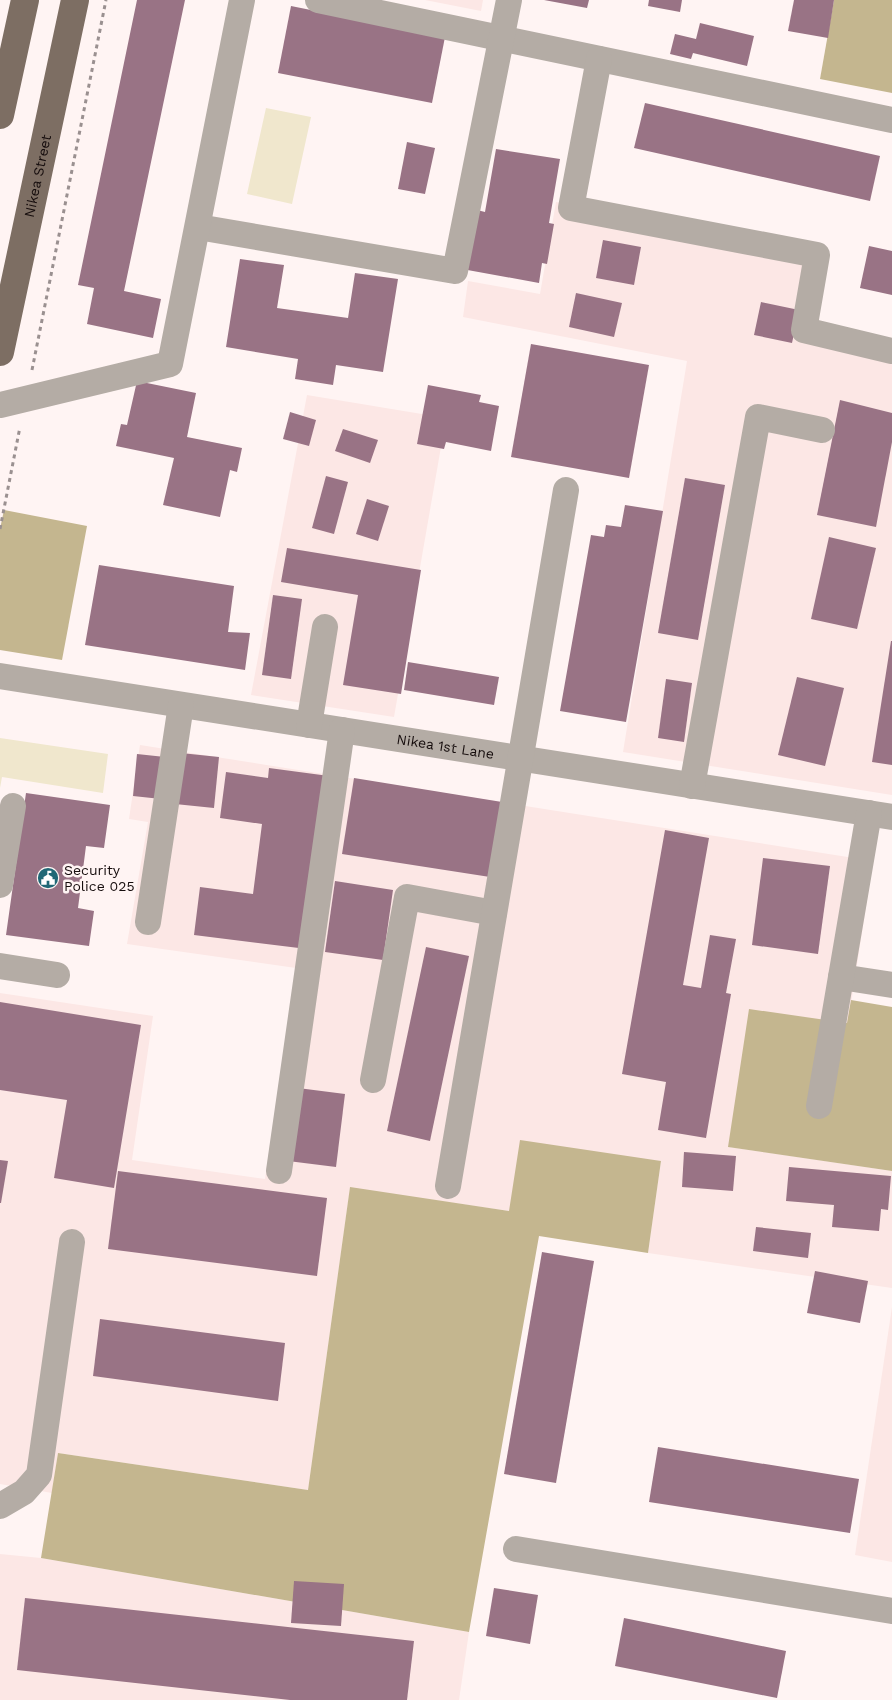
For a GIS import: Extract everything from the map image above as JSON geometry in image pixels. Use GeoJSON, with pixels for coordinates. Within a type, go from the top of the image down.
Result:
{"type":"FeatureCollection","features":[{"type":"Feature","properties":{"kind":"main road"},"geometry":{"type":"LineString","coordinates":[[0,115],[25,0]]}},
{"type":"Feature","properties":{"kind":"main road","name":"Nikea Street"},"geometry":{"type":"LineString","coordinates":[[0,352],[76,0]]}},
{"type":"Feature","properties":{"kind":"street"},"geometry":{"type":"LineString","coordinates":[[0,405],[170,364],[242,0]]}},
{"type":"Feature","properties":{"kind":"street"},"geometry":{"type":"LineString","coordinates":[[318,0],[892,120]]}},
{"type":"Feature","properties":{"kind":"street"},"geometry":{"type":"LineString","coordinates":[[198,227],[455,271],[509,0]]}},
{"type":"Feature","properties":{"kind":"street"},"geometry":{"type":"LineString","coordinates":[[599,59],[571,208],[817,255],[804,330],[892,351]]}},
{"type":"Feature","properties":{"kind":"street"},"geometry":{"type":"LineString","coordinates":[[692,786],[758,417],[822,430]]}},
{"type":"Feature","properties":{"kind":"street"},"geometry":{"type":"LineString","coordinates":[[448,1186],[566,490]]}},
{"type":"Feature","properties":{"kind":"street"},"geometry":{"type":"LineString","coordinates":[[309,725],[325,626]]}},
{"type":"Feature","properties":{"kind":"street","name":"Nikea 1st Lane"},"geometry":{"type":"LineString","coordinates":[[0,676],[881,815]]}},
{"type":"Feature","properties":{"kind":"street"},"geometry":{"type":"LineString","coordinates":[[148,922],[181,704]]}},
{"type":"Feature","properties":{"kind":"street"},"geometry":{"type":"LineString","coordinates":[[279,1170],[342,730]]}},
{"type":"Feature","properties":{"kind":"street"},"geometry":{"type":"LineString","coordinates":[[0,885],[2,858],[13,806]]}},
{"type":"Feature","properties":{"kind":"street"},"geometry":{"type":"LineString","coordinates":[[819,1106],[841,976],[881,815]]}},
{"type":"Feature","properties":{"kind":"street"},"geometry":{"type":"LineString","coordinates":[[373,1080],[407,897],[494,913]]}},
{"type":"Feature","properties":{"kind":"street"},"geometry":{"type":"LineString","coordinates":[[0,966],[57,975]]}},
{"type":"Feature","properties":{"kind":"street"},"geometry":{"type":"LineString","coordinates":[[841,976],[892,985]]}},
{"type":"Feature","properties":{"kind":"street"},"geometry":{"type":"LineString","coordinates":[[0,1506],[24,1492],[39,1475],[72,1242]]}},
{"type":"Feature","properties":{"kind":"street"},"geometry":{"type":"LineString","coordinates":[[516,1549],[892,1611]]}},
{"type":"Feature","properties":{"kind":"path"},"geometry":{"type":"LineString","coordinates":[[0,529],[106,0]]}},
{"type":"Feature","properties":{"kind":"shaded area"},"geometry":{"type":"Polygon","coordinates":[[[425,0],[483,0],[481,11],[425,0]]]}},
{"type":"Feature","properties":{"kind":"shaded area"},"geometry":{"type":"Polygon","coordinates":[[[834,0],[892,0],[892,93],[820,79],[834,0]]]}},
{"type":"Feature","properties":{"kind":"shaded area"},"geometry":{"type":"Polygon","coordinates":[[[266,108],[311,117],[292,204],[247,194],[266,108]]]}},
{"type":"Feature","properties":{"kind":"shaded area"},"geometry":{"type":"Polygon","coordinates":[[[556,202],[817,248],[804,330],[892,346],[892,795],[623,752],[687,361],[463,317],[468,281],[540,294],[556,202]]]}},
{"type":"Feature","properties":{"kind":"shaded area"},"geometry":{"type":"Polygon","coordinates":[[[307,395],[446,418],[394,717],[251,695],[307,395]]]}},
{"type":"Feature","properties":{"kind":"shaded area"},"geometry":{"type":"Polygon","coordinates":[[[4,510],[87,526],[62,660],[0,650],[0,529],[4,510]]]}},
{"type":"Feature","properties":{"kind":"shaded area"},"geometry":{"type":"Polygon","coordinates":[[[0,738],[108,754],[103,793],[2,777],[0,788],[0,738]]]}},
{"type":"Feature","properties":{"kind":"shaded area"},"geometry":{"type":"Polygon","coordinates":[[[140,745],[873,861],[848,1023],[729,1147],[892,1171],[892,1288],[648,1253],[661,1161],[509,1211],[350,1188],[308,1490],[58,1453],[52,1493],[0,1484],[0,993],[153,1016],[132,1160],[265,1179],[296,968],[127,944],[148,822],[129,819],[140,745]]]}},
{"type":"Feature","properties":{"kind":"shaded area"},"geometry":{"type":"Polygon","coordinates":[[[851,1000],[892,1007],[892,1171],[728,1147],[749,1009],[847,1023],[851,1000]]]}},
{"type":"Feature","properties":{"kind":"shaded area"},"geometry":{"type":"Polygon","coordinates":[[[520,1140],[661,1161],[648,1253],[539,1236],[469,1632],[41,1558],[58,1453],[308,1490],[350,1187],[509,1211],[520,1140]]]}},
{"type":"Feature","properties":{"kind":"shaded area"},"geometry":{"type":"Polygon","coordinates":[[[892,1307],[892,1562],[855,1555],[892,1307]]]}},
{"type":"Feature","properties":{"kind":"shaded area"},"geometry":{"type":"Polygon","coordinates":[[[0,1554],[41,1558],[469,1632],[459,1700],[0,1700],[0,1554]]]}},
{"type":"Feature","properties":{"kind":"building"},"geometry":{"type":"Polygon","coordinates":[[[137,0],[185,0],[124,291],[161,299],[153,338],[87,324],[94,288],[78,285],[137,0]]]}},
{"type":"Feature","properties":{"kind":"building"},"geometry":{"type":"Polygon","coordinates":[[[544,0],[589,0],[587,8],[544,0]]]}},
{"type":"Feature","properties":{"kind":"building"},"geometry":{"type":"Polygon","coordinates":[[[649,0],[682,0],[680,12],[648,6],[649,0]]]}},
{"type":"Feature","properties":{"kind":"building"},"geometry":{"type":"Polygon","coordinates":[[[794,0],[834,0],[828,38],[788,31],[794,0]]]}},
{"type":"Feature","properties":{"kind":"building"},"geometry":{"type":"Polygon","coordinates":[[[291,6],[445,37],[432,103],[278,73],[291,6]]]}},
{"type":"Feature","properties":{"kind":"building"},"geometry":{"type":"Polygon","coordinates":[[[700,23],[754,36],[747,66],[693,53],[691,59],[670,54],[675,34],[696,39],[700,23]]]}},
{"type":"Feature","properties":{"kind":"building"},"geometry":{"type":"Polygon","coordinates":[[[645,103],[880,156],[870,201],[634,148],[645,103]]]}},
{"type":"Feature","properties":{"kind":"building"},"geometry":{"type":"Polygon","coordinates":[[[407,142],[435,148],[425,194],[398,189],[407,142]]]}},
{"type":"Feature","properties":{"kind":"building"},"geometry":{"type":"Polygon","coordinates":[[[496,149],[560,159],[549,223],[554,224],[547,264],[542,263],[539,283],[462,269],[473,209],[485,212],[496,149]]]}},
{"type":"Feature","properties":{"kind":"building"},"geometry":{"type":"Polygon","coordinates":[[[603,240],[641,247],[634,285],[596,278],[603,240]]]}},
{"type":"Feature","properties":{"kind":"building"},"geometry":{"type":"Polygon","coordinates":[[[869,246],[892,251],[892,295],[860,288],[869,246]]]}},
{"type":"Feature","properties":{"kind":"building"},"geometry":{"type":"Polygon","coordinates":[[[240,259],[284,265],[277,308],[348,318],[355,273],[398,279],[383,372],[336,365],[333,385],[295,379],[298,359],[226,347],[240,259]]]}},
{"type":"Feature","properties":{"kind":"building"},"geometry":{"type":"Polygon","coordinates":[[[576,293],[622,303],[614,337],[569,327],[576,293]]]}},
{"type":"Feature","properties":{"kind":"building"},"geometry":{"type":"Polygon","coordinates":[[[761,302],[799,310],[792,343],[754,335],[761,302]]]}},
{"type":"Feature","properties":{"kind":"building"},"geometry":{"type":"Polygon","coordinates":[[[531,344],[649,365],[629,478],[511,457],[531,344]]]}},
{"type":"Feature","properties":{"kind":"building"},"geometry":{"type":"Polygon","coordinates":[[[137,381],[196,393],[187,437],[242,448],[237,472],[230,470],[220,517],[163,505],[174,458],[116,446],[121,424],[127,425],[137,381]]]}},
{"type":"Feature","properties":{"kind":"building"},"geometry":{"type":"Polygon","coordinates":[[[428,385],[481,395],[479,402],[499,406],[491,451],[446,442],[444,449],[417,444],[428,385]]]}},
{"type":"Feature","properties":{"kind":"building"},"geometry":{"type":"Polygon","coordinates":[[[840,400],[892,413],[892,442],[876,527],[817,515],[840,400]]]}},
{"type":"Feature","properties":{"kind":"building"},"geometry":{"type":"Polygon","coordinates":[[[290,412],[316,420],[309,446],[283,439],[290,412]]]}},
{"type":"Feature","properties":{"kind":"building"},"geometry":{"type":"Polygon","coordinates":[[[343,429],[378,440],[370,463],[335,451],[343,429]]]}},
{"type":"Feature","properties":{"kind":"building"},"geometry":{"type":"Polygon","coordinates":[[[326,476],[348,482],[334,534],[312,528],[326,476]]]}},
{"type":"Feature","properties":{"kind":"building"},"geometry":{"type":"Polygon","coordinates":[[[685,478],[725,485],[698,640],[658,633],[685,478]]]}},
{"type":"Feature","properties":{"kind":"building"},"geometry":{"type":"Polygon","coordinates":[[[367,499],[389,506],[378,541],[356,534],[367,499]]]}},
{"type":"Feature","properties":{"kind":"building"},"geometry":{"type":"Polygon","coordinates":[[[625,505],[663,511],[626,722],[560,711],[591,535],[604,537],[606,525],[621,527],[625,505]]]}},
{"type":"Feature","properties":{"kind":"building"},"geometry":{"type":"Polygon","coordinates":[[[829,537],[876,548],[857,629],[811,619],[829,537]]]}},
{"type":"Feature","properties":{"kind":"building"},"geometry":{"type":"Polygon","coordinates":[[[287,548],[421,570],[401,694],[343,685],[358,595],[281,582],[287,548]]]}},
{"type":"Feature","properties":{"kind":"building"},"geometry":{"type":"Polygon","coordinates":[[[99,565],[234,586],[228,632],[250,633],[245,670],[85,645],[99,565]]]}},
{"type":"Feature","properties":{"kind":"building"},"geometry":{"type":"Polygon","coordinates":[[[273,595],[302,599],[291,679],[262,675],[273,595]]]}},
{"type":"Feature","properties":{"kind":"building"},"geometry":{"type":"Polygon","coordinates":[[[892,641],[892,765],[872,762],[892,641]]]}},
{"type":"Feature","properties":{"kind":"building"},"geometry":{"type":"Polygon","coordinates":[[[408,662],[499,677],[494,705],[404,690],[408,662]]]}},
{"type":"Feature","properties":{"kind":"building"},"geometry":{"type":"Polygon","coordinates":[[[797,677],[844,688],[825,766],[778,755],[797,677]]]}},
{"type":"Feature","properties":{"kind":"building"},"geometry":{"type":"Polygon","coordinates":[[[666,679],[692,683],[684,742],[658,738],[666,679]]]}},
{"type":"Feature","properties":{"kind":"building"},"geometry":{"type":"Polygon","coordinates":[[[181,753],[219,757],[214,808],[175,804],[181,753]]]}},
{"type":"Feature","properties":{"kind":"building"},"geometry":{"type":"Polygon","coordinates":[[[137,754],[165,757],[161,799],[133,796],[137,754]]]}},
{"type":"Feature","properties":{"kind":"building"},"geometry":{"type":"Polygon","coordinates":[[[269,768],[329,776],[307,949],[194,935],[200,887],[253,894],[262,824],[220,818],[226,772],[268,778],[269,768]]]}},
{"type":"Feature","properties":{"kind":"building"},"geometry":{"type":"Polygon","coordinates":[[[354,778],[502,802],[490,877],[342,854],[354,778]]]}},
{"type":"Feature","properties":{"kind":"building","name":"Security Police 025"},"geometry":{"type":"Polygon","coordinates":[[[26,793],[110,805],[104,848],[86,846],[78,908],[94,911],[89,946],[6,935],[26,793]]]}},
{"type":"Feature","properties":{"kind":"building"},"geometry":{"type":"Polygon","coordinates":[[[665,830],[709,838],[683,985],[701,988],[710,935],[736,939],[726,993],[731,994],[706,1138],[658,1130],[666,1082],[622,1074],[665,830]]]}},
{"type":"Feature","properties":{"kind":"building"},"geometry":{"type":"Polygon","coordinates":[[[763,858],[830,866],[818,954],[752,945],[763,858]]]}},
{"type":"Feature","properties":{"kind":"building"},"geometry":{"type":"Polygon","coordinates":[[[335,881],[393,890],[383,960],[325,952],[335,881]]]}},
{"type":"Feature","properties":{"kind":"building"},"geometry":{"type":"Polygon","coordinates":[[[426,947],[469,956],[430,1141],[387,1131],[426,947]]]}},
{"type":"Feature","properties":{"kind":"building"},"geometry":{"type":"Polygon","coordinates":[[[0,1002],[141,1025],[114,1188],[54,1178],[67,1100],[0,1090],[0,1002]]]}},
{"type":"Feature","properties":{"kind":"building"},"geometry":{"type":"Polygon","coordinates":[[[298,1088],[345,1094],[336,1167],[288,1161],[298,1088]]]}},
{"type":"Feature","properties":{"kind":"building"},"geometry":{"type":"Polygon","coordinates":[[[684,1152],[736,1156],[733,1191],[682,1187],[684,1152]]]}},
{"type":"Feature","properties":{"kind":"building"},"geometry":{"type":"Polygon","coordinates":[[[0,1160],[8,1161],[1,1203],[0,1203],[0,1160]]]}},
{"type":"Feature","properties":{"kind":"building"},"geometry":{"type":"Polygon","coordinates":[[[789,1167],[891,1176],[888,1210],[881,1209],[879,1231],[832,1227],[834,1205],[786,1201],[789,1167]]]}},
{"type":"Feature","properties":{"kind":"building"},"geometry":{"type":"Polygon","coordinates":[[[118,1171],[327,1198],[317,1276],[108,1249],[118,1171]]]}},
{"type":"Feature","properties":{"kind":"building"},"geometry":{"type":"Polygon","coordinates":[[[756,1227],[811,1233],[808,1258],[753,1251],[756,1227]]]}},
{"type":"Feature","properties":{"kind":"building"},"geometry":{"type":"Polygon","coordinates":[[[542,1252],[594,1261],[556,1483],[504,1474],[542,1252]]]}},
{"type":"Feature","properties":{"kind":"building"},"geometry":{"type":"Polygon","coordinates":[[[815,1271],[868,1281],[860,1323],[807,1313],[815,1271]]]}},
{"type":"Feature","properties":{"kind":"building"},"geometry":{"type":"Polygon","coordinates":[[[100,1319],[285,1343],[278,1401],[93,1376],[100,1319]]]}},
{"type":"Feature","properties":{"kind":"building"},"geometry":{"type":"Polygon","coordinates":[[[658,1447],[859,1479],[850,1533],[649,1502],[658,1447]]]}},
{"type":"Feature","properties":{"kind":"building"},"geometry":{"type":"Polygon","coordinates":[[[294,1581],[344,1584],[341,1626],[291,1623],[294,1581]]]}},
{"type":"Feature","properties":{"kind":"building"},"geometry":{"type":"Polygon","coordinates":[[[494,1588],[538,1595],[530,1644],[486,1636],[494,1588]]]}},
{"type":"Feature","properties":{"kind":"building"},"geometry":{"type":"Polygon","coordinates":[[[25,1598],[414,1641],[407,1700],[290,1700],[17,1670],[25,1598]]]}},
{"type":"Feature","properties":{"kind":"building"},"geometry":{"type":"Polygon","coordinates":[[[624,1618],[786,1651],[777,1698],[615,1666],[624,1618]]]}},
{"type":"Feature","properties":{"kind":"place","name":"Security Police 025"},"geometry":{"type":"Point","coordinates":[48,878]}}]}
